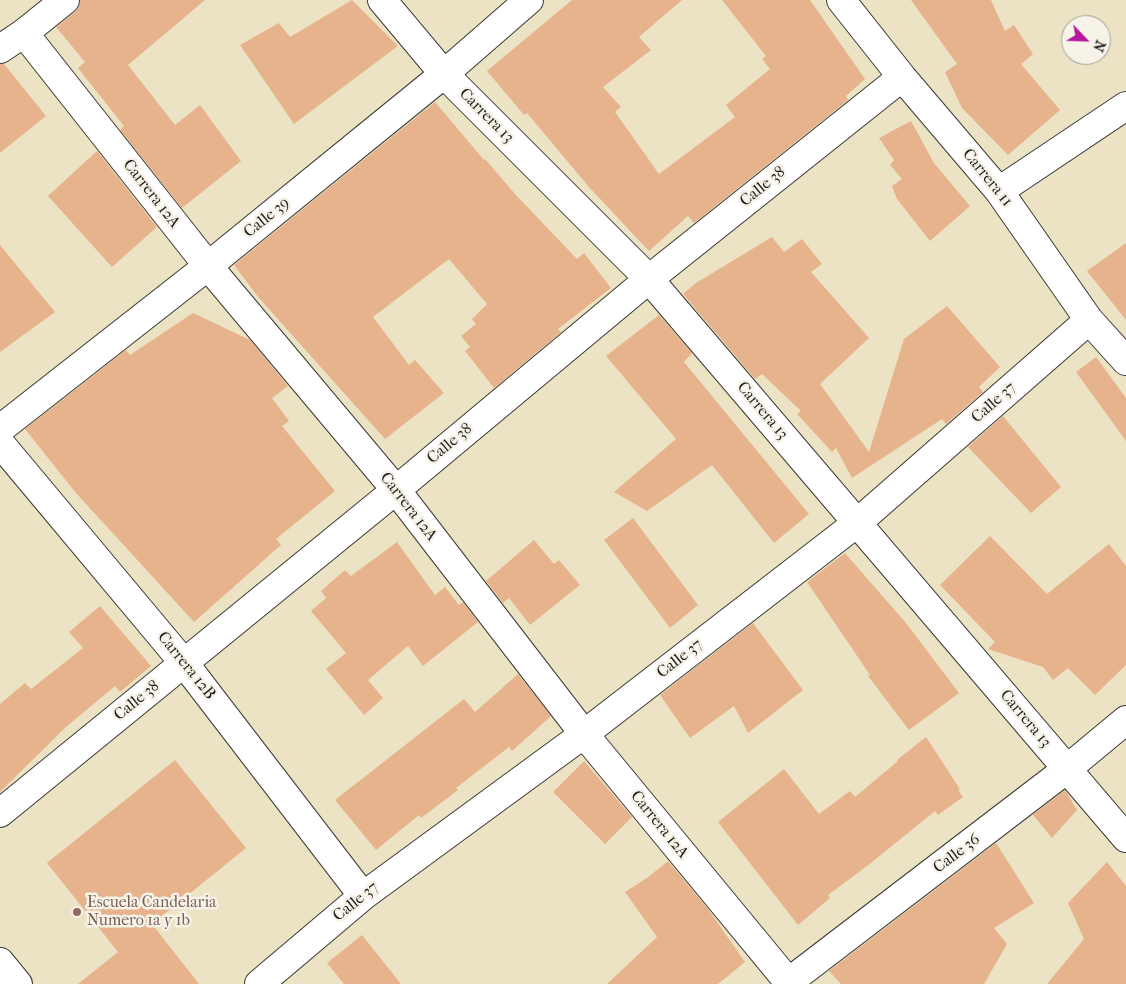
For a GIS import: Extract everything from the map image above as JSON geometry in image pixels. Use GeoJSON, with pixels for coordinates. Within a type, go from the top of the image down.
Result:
{"type":"FeatureCollection","features":[{"type":"Feature","properties":{"kind":"street"},"geometry":{"type":"LineString","coordinates":[[0,49],[24,33],[65,0]]}},
{"type":"Feature","properties":{"kind":"street","name":"Carrera 13"},"geometry":{"type":"LineString","coordinates":[[382,0],[444,74],[649,279],[1126,838]]}},
{"type":"Feature","properties":{"kind":"street","name":"Calle 39"},"geometry":{"type":"LineString","coordinates":[[0,429],[208,266],[444,74],[528,0]]}},
{"type":"Feature","properties":{"kind":"street","name":"Carrera 11"},"geometry":{"type":"LineString","coordinates":[[841,0],[902,77],[999,191],[1089,320],[1126,361]]}},
{"type":"Feature","properties":{"kind":"street","name":"Carrera 12A"},"geometry":{"type":"LineString","coordinates":[[24,33],[208,266],[396,490],[584,734],[788,983]]}},
{"type":"Feature","properties":{"kind":"street","name":"Calle 38"},"geometry":{"type":"LineString","coordinates":[[0,813],[396,490],[649,279],[902,77]]}},
{"type":"Feature","properties":{"kind":"street"},"geometry":{"type":"LineString","coordinates":[[999,191],[1126,106]]}},
{"type":"Feature","properties":{"kind":"street","name":"Calle 37"},"geometry":{"type":"LineString","coordinates":[[258,984],[363,896],[584,734],[857,523],[1089,320]]}},
{"type":"Feature","properties":{"kind":"street","name":"Carrera 12B"},"geometry":{"type":"LineString","coordinates":[[0,443],[184,663],[363,896]]}},
{"type":"Feature","properties":{"kind":"street","name":"Calle 36"},"geometry":{"type":"LineString","coordinates":[[788,983],[1067,769],[1126,720]]}},
{"type":"Feature","properties":{"kind":"street"},"geometry":{"type":"LineString","coordinates":[[0,962],[18,984]]}},
{"type":"Feature","properties":{"kind":"building"},"geometry":{"type":"Polygon","coordinates":[[[80,0],[205,0],[128,65],[175,125],[200,105],[241,161],[182,208],[120,130],[124,126],[78,68],[85,62],[56,27],[75,12],[80,0]]]}},
{"type":"Feature","properties":{"kind":"building"},"geometry":{"type":"Polygon","coordinates":[[[352,0],[398,46],[294,124],[240,45],[279,23],[290,37],[352,0]]]}},
{"type":"Feature","properties":{"kind":"building"},"geometry":{"type":"Polygon","coordinates":[[[572,0],[682,0],[639,37],[651,50],[603,87],[621,107],[615,112],[659,174],[735,117],[726,105],[770,69],[762,59],[766,56],[722,0],[810,0],[865,79],[846,96],[848,100],[694,223],[688,216],[649,251],[589,187],[527,113],[524,115],[487,71],[572,0]]]}},
{"type":"Feature","properties":{"kind":"building"},"geometry":{"type":"Polygon","coordinates":[[[911,0],[991,0],[1005,31],[1014,25],[1033,54],[1021,64],[1060,110],[1008,155],[962,108],[945,72],[957,64],[911,0]]]}},
{"type":"Feature","properties":{"kind":"building"},"geometry":{"type":"Polygon","coordinates":[[[0,64],[4,64],[46,116],[0,153],[0,64]]]}},
{"type":"Feature","properties":{"kind":"building"},"geometry":{"type":"Polygon","coordinates":[[[435,102],[515,194],[577,259],[584,253],[611,288],[558,329],[561,332],[494,388],[465,351],[470,347],[461,336],[476,324],[472,319],[487,304],[449,259],[373,317],[409,365],[415,360],[444,393],[385,439],[259,298],[234,265],[435,102]]]}},
{"type":"Feature","properties":{"kind":"building"},"geometry":{"type":"Polygon","coordinates":[[[911,121],[934,163],[970,206],[930,241],[897,199],[892,186],[902,179],[890,165],[894,160],[879,138],[911,121]]]}},
{"type":"Feature","properties":{"kind":"building"},"geometry":{"type":"Polygon","coordinates":[[[97,151],[157,227],[112,267],[48,196],[97,151]]]}},
{"type":"Feature","properties":{"kind":"building"},"geometry":{"type":"Polygon","coordinates":[[[772,237],[784,252],[802,239],[822,264],[811,272],[869,338],[820,384],[869,452],[904,339],[947,306],[1000,367],[979,387],[983,392],[946,424],[942,419],[852,478],[836,448],[832,452],[797,414],[801,411],[762,374],[755,379],[683,294],[696,283],[772,237]]]}},
{"type":"Feature","properties":{"kind":"building"},"geometry":{"type":"Polygon","coordinates":[[[1126,243],[1126,320],[1087,271],[1126,243]]]}},
{"type":"Feature","properties":{"kind":"building"},"geometry":{"type":"Polygon","coordinates":[[[0,245],[55,312],[0,352],[0,245]]]}},
{"type":"Feature","properties":{"kind":"building"},"geometry":{"type":"Polygon","coordinates":[[[193,313],[250,340],[288,386],[272,398],[289,421],[282,426],[335,491],[276,539],[281,545],[194,622],[76,493],[25,429],[126,350],[130,355],[193,313]]]}},
{"type":"Feature","properties":{"kind":"building"},"geometry":{"type":"Polygon","coordinates":[[[659,315],[692,353],[684,362],[809,514],[774,543],[712,465],[647,511],[614,492],[676,439],[606,356],[659,315]]]}},
{"type":"Feature","properties":{"kind":"building"},"geometry":{"type":"Polygon","coordinates":[[[1096,357],[1126,398],[1126,441],[1076,372],[1096,357]]]}},
{"type":"Feature","properties":{"kind":"building"},"geometry":{"type":"Polygon","coordinates":[[[1003,416],[1061,487],[1031,513],[968,447],[1003,416]]]}},
{"type":"Feature","properties":{"kind":"building"},"geometry":{"type":"Polygon","coordinates":[[[633,518],[698,605],[670,628],[604,540],[633,518]]]}},
{"type":"Feature","properties":{"kind":"building"},"geometry":{"type":"Polygon","coordinates":[[[990,536],[1047,594],[1109,544],[1126,566],[1126,665],[1095,695],[1068,668],[1053,680],[1043,667],[988,649],[995,642],[940,585],[990,536]]]}},
{"type":"Feature","properties":{"kind":"building"},"geometry":{"type":"Polygon","coordinates":[[[534,540],[554,564],[559,560],[580,585],[530,625],[509,598],[503,603],[486,581],[534,540]]]}},
{"type":"Feature","properties":{"kind":"building"},"geometry":{"type":"Polygon","coordinates":[[[397,542],[435,595],[445,587],[459,605],[463,602],[478,622],[423,666],[408,646],[368,680],[383,698],[364,715],[326,669],[346,653],[311,611],[326,598],[321,591],[345,570],[351,576],[397,542]]]}},
{"type":"Feature","properties":{"kind":"building"},"geometry":{"type":"Polygon","coordinates":[[[845,553],[906,623],[959,693],[909,730],[868,676],[870,675],[807,582],[845,553]]]}},
{"type":"Feature","properties":{"kind":"building"},"geometry":{"type":"Polygon","coordinates":[[[100,606],[151,666],[120,692],[115,686],[66,727],[0,792],[0,704],[25,683],[31,689],[83,648],[69,632],[100,606]]]}},
{"type":"Feature","properties":{"kind":"building"},"geometry":{"type":"Polygon","coordinates":[[[753,623],[803,690],[748,733],[734,706],[690,738],[660,695],[753,623]]]}},
{"type":"Feature","properties":{"kind":"building"},"geometry":{"type":"Polygon","coordinates":[[[518,674],[551,716],[512,751],[509,747],[456,788],[458,790],[421,818],[419,815],[376,850],[335,800],[464,699],[475,712],[518,674]]]}},
{"type":"Feature","properties":{"kind":"building"},"geometry":{"type":"Polygon","coordinates":[[[926,737],[960,789],[958,790],[963,797],[938,815],[935,811],[828,895],[830,898],[798,925],[718,822],[784,769],[819,814],[850,791],[855,797],[926,737]]]}},
{"type":"Feature","properties":{"kind":"building"},"geometry":{"type":"Polygon","coordinates":[[[175,760],[246,848],[152,924],[199,984],[78,984],[118,952],[47,863],[175,760]]]}},
{"type":"Feature","properties":{"kind":"building"},"geometry":{"type":"Polygon","coordinates":[[[584,761],[632,817],[605,844],[553,792],[584,761]]]}},
{"type":"Feature","properties":{"kind":"building"},"geometry":{"type":"Polygon","coordinates":[[[1065,790],[1077,810],[1052,838],[1033,815],[1065,790]]]}},
{"type":"Feature","properties":{"kind":"building"},"geometry":{"type":"Polygon","coordinates":[[[996,843],[1034,903],[994,928],[1007,944],[984,984],[841,984],[829,971],[996,843]]]}},
{"type":"Feature","properties":{"kind":"building"},"geometry":{"type":"Polygon","coordinates":[[[668,861],[708,909],[745,962],[718,984],[607,984],[657,937],[625,892],[647,878],[668,861]]]}},
{"type":"Feature","properties":{"kind":"building"},"geometry":{"type":"Polygon","coordinates":[[[1107,862],[1126,886],[1126,984],[1047,984],[1084,939],[1068,903],[1107,862]]]}},
{"type":"Feature","properties":{"kind":"building"},"geometry":{"type":"Polygon","coordinates":[[[362,935],[401,984],[344,984],[327,963],[362,935]]]}},
{"type":"Feature","properties":{"kind":"place","name":"Escuela Candelaria Numero 1a y 1b"},"geometry":{"type":"Point","coordinates":[77,912]}}]}
